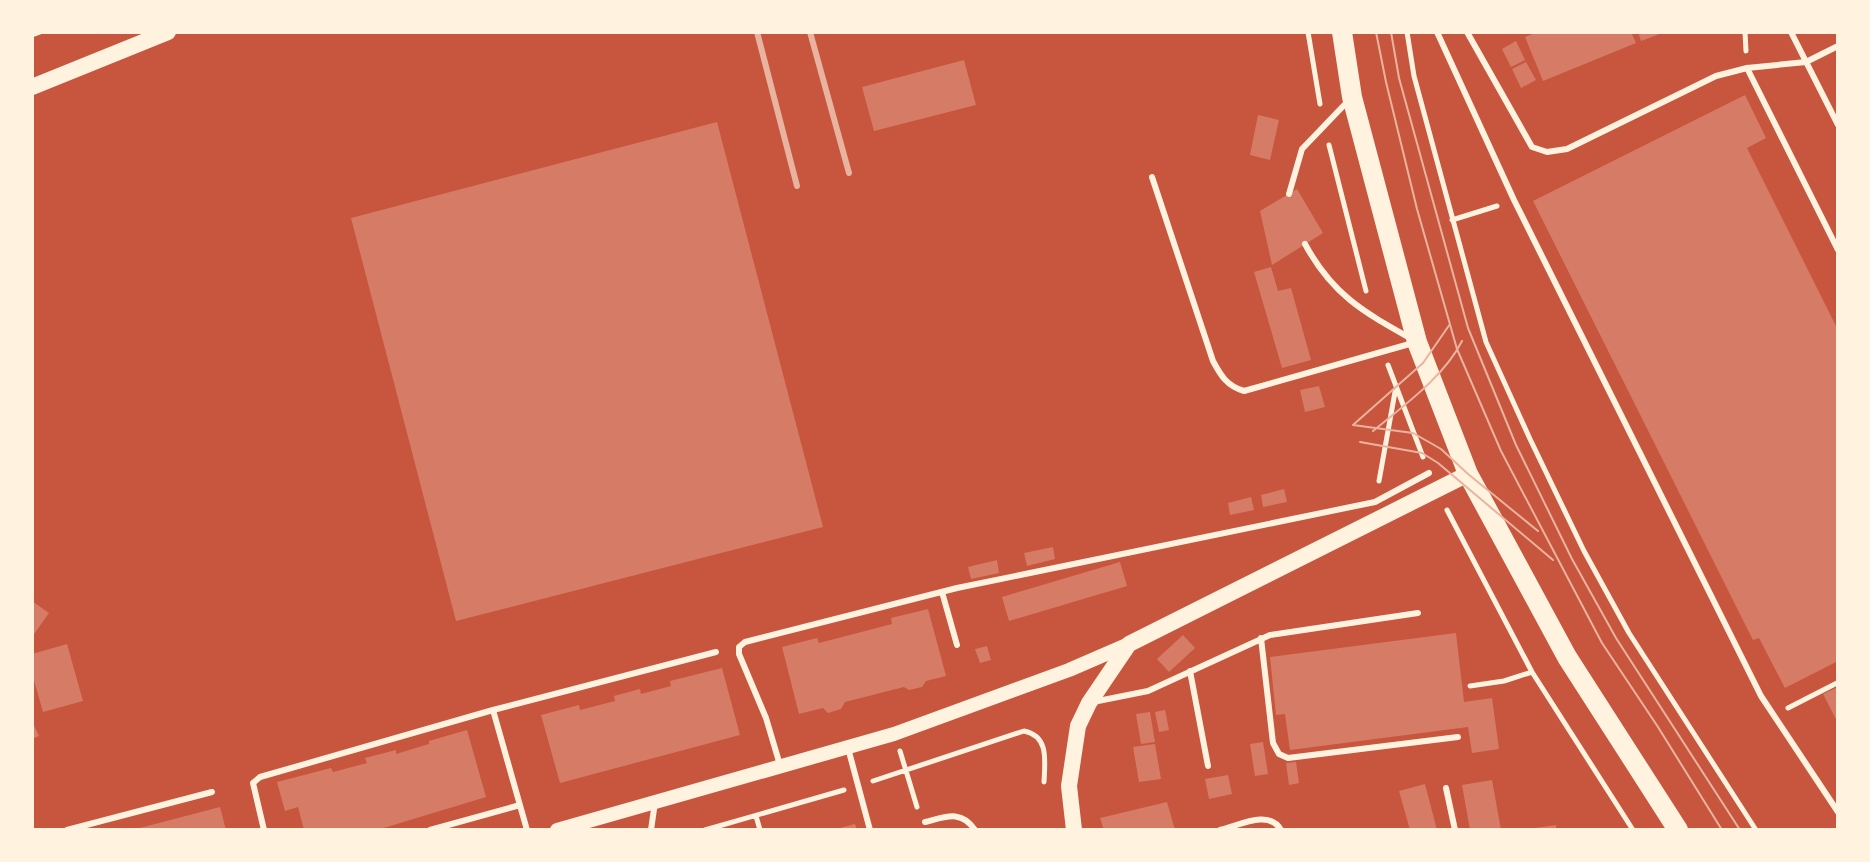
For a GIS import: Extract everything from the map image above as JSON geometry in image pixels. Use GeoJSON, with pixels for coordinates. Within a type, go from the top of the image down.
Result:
{"type":"FeatureCollection","features":[{"type":"Feature","properties":{"kind":"main road"},"geometry":{"type":"LineString","coordinates":[[32,87],[168,32]]}},
{"type":"Feature","properties":{"kind":"main road"},"geometry":{"type":"LineString","coordinates":[[1342,32],[1352,97],[1381,216],[1417,342],[1468,474],[1567,657],[1678,830]]}},
{"type":"Feature","properties":{"kind":"main road"},"geometry":{"type":"LineString","coordinates":[[1074,830],[1069,786],[1078,726],[1089,703],[1129,644],[1468,474]]}},
{"type":"Feature","properties":{"kind":"street"},"geometry":{"type":"LineString","coordinates":[[557,830],[894,734],[981,704],[1129,644]]}},
{"type":"Feature","properties":{"kind":"lane"},"geometry":{"type":"LineString","coordinates":[[1437,32],[1514,200],[1761,696],[1838,812]]}},
{"type":"Feature","properties":{"kind":"lane"},"geometry":{"type":"LineString","coordinates":[[1467,32],[1532,147],[1547,152],[1567,149],[1716,76],[1747,68],[1806,62],[1838,46]]}},
{"type":"Feature","properties":{"kind":"lane"},"geometry":{"type":"LineString","coordinates":[[1791,32],[1838,125]]}},
{"type":"Feature","properties":{"kind":"lane"},"geometry":{"type":"LineString","coordinates":[[1747,68],[1838,250]]}},
{"type":"Feature","properties":{"kind":"lane"},"geometry":{"type":"LineString","coordinates":[[1289,194],[1302,149],[1352,97]]}},
{"type":"Feature","properties":{"kind":"lane"},"geometry":{"type":"LineString","coordinates":[[1152,177],[1213,361],[1222,378],[1235,388],[1244,391],[1417,342]]}},
{"type":"Feature","properties":{"kind":"lane"},"geometry":{"type":"LineString","coordinates":[[1305,244],[1319,270],[1350,301],[1417,342]]}},
{"type":"Feature","properties":{"kind":"lane"},"geometry":{"type":"LineString","coordinates":[[780,767],[766,718],[739,654],[739,647],[745,642],[942,592],[1375,502],[1429,473]]}},
{"type":"Feature","properties":{"kind":"lane"},"geometry":{"type":"LineString","coordinates":[[942,592],[957,645]]}},
{"type":"Feature","properties":{"kind":"lane"},"geometry":{"type":"LineString","coordinates":[[1089,703],[1148,691],[1261,638],[1418,613]]}},
{"type":"Feature","properties":{"kind":"lane"},"geometry":{"type":"LineString","coordinates":[[1261,638],[1273,743],[1279,754],[1288,758],[1458,737]]}},
{"type":"Feature","properties":{"kind":"lane"},"geometry":{"type":"LineString","coordinates":[[264,830],[253,783],[260,777],[493,710],[716,652]]}},
{"type":"Feature","properties":{"kind":"lane"},"geometry":{"type":"LineString","coordinates":[[1190,671],[1208,766]]}},
{"type":"Feature","properties":{"kind":"lane"},"geometry":{"type":"LineString","coordinates":[[493,710],[527,830]]}},
{"type":"Feature","properties":{"kind":"lane"},"geometry":{"type":"LineString","coordinates":[[848,748],[870,830]]}},
{"type":"Feature","properties":{"kind":"lane"},"geometry":{"type":"LineString","coordinates":[[1446,788],[1455,830]]}},
{"type":"Feature","properties":{"kind":"lane"},"geometry":{"type":"LineString","coordinates":[[67,830],[212,792]]}},
{"type":"Feature","properties":{"kind":"lane"},"geometry":{"type":"LineString","coordinates":[[651,830],[655,802]]}},
{"type":"Feature","properties":{"kind":"lane"},"geometry":{"type":"LineString","coordinates":[[430,830],[520,805]]}},
{"type":"Feature","properties":{"kind":"lane"},"geometry":{"type":"LineString","coordinates":[[925,822],[953,815],[962,817],[975,830]]}},
{"type":"Feature","properties":{"kind":"lane"},"geometry":{"type":"LineString","coordinates":[[1220,830],[1267,818],[1276,821],[1281,830]]}},
{"type":"Feature","properties":{"kind":"path"},"geometry":{"type":"LineString","coordinates":[[32,35],[40,32]]}},
{"type":"Feature","properties":{"kind":"path"},"geometry":{"type":"LineString","coordinates":[[1407,32],[1414,76],[1486,342],[1584,551],[1629,633],[1756,830]]}},
{"type":"Feature","properties":{"kind":"path"},"geometry":{"type":"LineString","coordinates":[[1452,220],[1514,200]]}},
{"type":"Feature","properties":{"kind":"path"},"geometry":{"type":"LineString","coordinates":[[1379,481],[1395,389]]}},
{"type":"Feature","properties":{"kind":"path"},"geometry":{"type":"LineString","coordinates":[[1470,686],[1504,681],[1532,672]]}},
{"type":"Feature","properties":{"kind":"path"},"geometry":{"type":"LineString","coordinates":[[1784,710],[1837,683]]}},
{"type":"Feature","properties":{"kind":"path"},"geometry":{"type":"LineString","coordinates":[[705,830],[858,786],[1024,731],[1034,733],[1042,741],[1045,753],[1044,785]]}},
{"type":"Feature","properties":{"kind":"path"},"geometry":{"type":"LineString","coordinates":[[905,770],[917,808]]}},
{"type":"Feature","properties":{"kind":"path"},"geometry":{"type":"LineString","coordinates":[[756,816],[760,830]]}},
{"type":"Feature","properties":{"kind":"building"},"geometry":{"type":"Polygon","coordinates":[[[1538,32],[1631,32],[1636,43],[1543,81],[1525,37],[1538,32]]]}},
{"type":"Feature","properties":{"kind":"building"},"geometry":{"type":"Polygon","coordinates":[[[1638,32],[1665,32],[1641,41],[1638,32]]]}},
{"type":"Feature","properties":{"kind":"building"},"geometry":{"type":"Polygon","coordinates":[[[1516,41],[1525,60],[1511,67],[1502,49],[1516,41]]]}},
{"type":"Feature","properties":{"kind":"building"},"geometry":{"type":"Polygon","coordinates":[[[964,60],[976,105],[874,131],[862,87],[964,60]]]}},
{"type":"Feature","properties":{"kind":"building"},"geometry":{"type":"Polygon","coordinates":[[[1526,62],[1536,80],[1521,88],[1512,69],[1526,62]]]}},
{"type":"Feature","properties":{"kind":"building"},"geometry":{"type":"Polygon","coordinates":[[[1745,95],[1766,138],[1747,148],[1838,330],[1838,661],[1785,688],[1759,638],[1753,640],[1533,201],[1745,95]]]}},
{"type":"Feature","properties":{"kind":"building"},"geometry":{"type":"Polygon","coordinates":[[[1258,115],[1279,120],[1270,160],[1250,155],[1258,115]]]}},
{"type":"Feature","properties":{"kind":"building"},"geometry":{"type":"Polygon","coordinates":[[[717,122],[823,527],[456,621],[351,218],[717,122]]]}},
{"type":"Feature","properties":{"kind":"building"},"geometry":{"type":"Polygon","coordinates":[[[1297,189],[1323,233],[1272,265],[1260,211],[1297,189]]]}},
{"type":"Feature","properties":{"kind":"building"},"geometry":{"type":"Polygon","coordinates":[[[1271,267],[1278,291],[1291,288],[1311,360],[1282,368],[1254,272],[1271,267]]]}},
{"type":"Feature","properties":{"kind":"building"},"geometry":{"type":"Polygon","coordinates":[[[1319,386],[1325,407],[1305,412],[1300,390],[1319,386]]]}},
{"type":"Feature","properties":{"kind":"building"},"geometry":{"type":"Polygon","coordinates":[[[1284,489],[1287,502],[1263,507],[1261,495],[1284,489]]]}},
{"type":"Feature","properties":{"kind":"building"},"geometry":{"type":"Polygon","coordinates":[[[1251,497],[1254,510],[1230,515],[1228,503],[1251,497]]]}},
{"type":"Feature","properties":{"kind":"building"},"geometry":{"type":"Polygon","coordinates":[[[1053,547],[1055,559],[1027,566],[1024,553],[1053,547]]]}},
{"type":"Feature","properties":{"kind":"building"},"geometry":{"type":"Polygon","coordinates":[[[997,560],[999,573],[971,579],[968,567],[997,560]]]}},
{"type":"Feature","properties":{"kind":"building"},"geometry":{"type":"Polygon","coordinates":[[[1120,562],[1127,586],[1009,621],[1002,597],[1120,562]]]}},
{"type":"Feature","properties":{"kind":"building"},"geometry":{"type":"Polygon","coordinates":[[[32,601],[49,613],[32,637],[32,601]]]}},
{"type":"Feature","properties":{"kind":"building"},"geometry":{"type":"Polygon","coordinates":[[[928,609],[946,676],[926,681],[922,687],[909,690],[904,687],[845,702],[841,709],[828,713],[823,708],[799,714],[782,647],[817,638],[819,643],[892,624],[891,618],[928,609]]]}},
{"type":"Feature","properties":{"kind":"building"},"geometry":{"type":"Polygon","coordinates":[[[1456,633],[1464,702],[1492,698],[1499,749],[1472,753],[1468,727],[1290,750],[1285,714],[1276,715],[1270,657],[1456,633]]]}},
{"type":"Feature","properties":{"kind":"building"},"geometry":{"type":"Polygon","coordinates":[[[1183,635],[1195,648],[1169,672],[1157,659],[1183,635]]]}},
{"type":"Feature","properties":{"kind":"building"},"geometry":{"type":"Polygon","coordinates":[[[67,644],[83,701],[43,712],[32,673],[32,654],[67,644]]]}},
{"type":"Feature","properties":{"kind":"building"},"geometry":{"type":"Polygon","coordinates":[[[987,646],[991,660],[980,663],[975,649],[987,646]]]}},
{"type":"Feature","properties":{"kind":"building"},"geometry":{"type":"Polygon","coordinates":[[[722,668],[740,735],[560,783],[541,715],[579,705],[580,710],[615,701],[614,696],[640,689],[641,694],[671,686],[670,681],[722,668]]]}},
{"type":"Feature","properties":{"kind":"building"},"geometry":{"type":"Polygon","coordinates":[[[1838,687],[1838,723],[1823,694],[1838,687]]]}},
{"type":"Feature","properties":{"kind":"building"},"geometry":{"type":"Polygon","coordinates":[[[1165,710],[1169,730],[1159,732],[1155,712],[1165,710]]]}},
{"type":"Feature","properties":{"kind":"building"},"geometry":{"type":"Polygon","coordinates":[[[1150,712],[1155,742],[1141,744],[1136,714],[1150,712]]]}},
{"type":"Feature","properties":{"kind":"building"},"geometry":{"type":"Polygon","coordinates":[[[32,721],[39,736],[32,739],[32,721]]]}},
{"type":"Feature","properties":{"kind":"building"},"geometry":{"type":"Polygon","coordinates":[[[467,730],[486,797],[377,830],[304,830],[298,807],[285,811],[277,782],[331,768],[333,772],[367,763],[365,758],[396,750],[396,754],[467,730]]]}},
{"type":"Feature","properties":{"kind":"building"},"geometry":{"type":"Polygon","coordinates":[[[1263,742],[1268,774],[1255,776],[1250,744],[1263,742]]]}},
{"type":"Feature","properties":{"kind":"building"},"geometry":{"type":"Polygon","coordinates":[[[1155,744],[1161,779],[1139,782],[1133,747],[1155,744]]]}},
{"type":"Feature","properties":{"kind":"building"},"geometry":{"type":"Polygon","coordinates":[[[1296,762],[1299,783],[1289,785],[1286,763],[1296,762]]]}},
{"type":"Feature","properties":{"kind":"building"},"geometry":{"type":"Polygon","coordinates":[[[1228,775],[1232,794],[1209,799],[1205,779],[1228,775]]]}},
{"type":"Feature","properties":{"kind":"building"},"geometry":{"type":"Polygon","coordinates":[[[1492,780],[1501,830],[1470,830],[1462,785],[1492,780]]]}},
{"type":"Feature","properties":{"kind":"building"},"geometry":{"type":"Polygon","coordinates":[[[1425,784],[1437,830],[1410,830],[1399,791],[1425,784]]]}},
{"type":"Feature","properties":{"kind":"building"},"geometry":{"type":"Polygon","coordinates":[[[1167,802],[1175,830],[1104,830],[1100,818],[1167,802]]]}},
{"type":"Feature","properties":{"kind":"building"},"geometry":{"type":"Polygon","coordinates":[[[220,807],[226,830],[136,830],[136,829],[220,807]]]}},
{"type":"Feature","properties":{"kind":"building"},"geometry":{"type":"Polygon","coordinates":[[[855,824],[857,830],[836,830],[836,829],[855,824]]]}},
{"type":"Feature","properties":{"kind":"building"},"geometry":{"type":"Polygon","coordinates":[[[1556,825],[1556,830],[1535,830],[1535,828],[1556,825]]]}},
{"type":"Feature","properties":{"kind":"tram line"},"geometry":{"type":"LineString","coordinates":[[1376,32],[1417,209],[1457,349],[1501,451],[1602,643],[1722,830]]}},
{"type":"Feature","properties":{"kind":"tram line"},"geometry":{"type":"LineString","coordinates":[[1391,32],[1399,78],[1468,328],[1516,445],[1572,559],[1616,638],[1740,830]]}},
{"type":"Feature","properties":{"kind":"tram line"},"geometry":{"type":"LineString","coordinates":[[1353,425],[1423,363],[1450,324]]}},
{"type":"Feature","properties":{"kind":"tram line"},"geometry":{"type":"LineString","coordinates":[[1373,431],[1434,379],[1462,341]]}},
{"type":"Feature","properties":{"kind":"tram line"},"geometry":{"type":"LineString","coordinates":[[1353,425],[1413,433],[1441,449],[1538,531]]}},
{"type":"Feature","properties":{"kind":"tram line"},"geometry":{"type":"LineString","coordinates":[[1360,442],[1422,453],[1553,560]]}},
{"type":"Feature","properties":{"kind":"railway"},"geometry":{"type":"LineString","coordinates":[[757,32],[797,186]]}},
{"type":"Feature","properties":{"kind":"railway"},"geometry":{"type":"LineString","coordinates":[[810,32],[849,173]]}}]}
